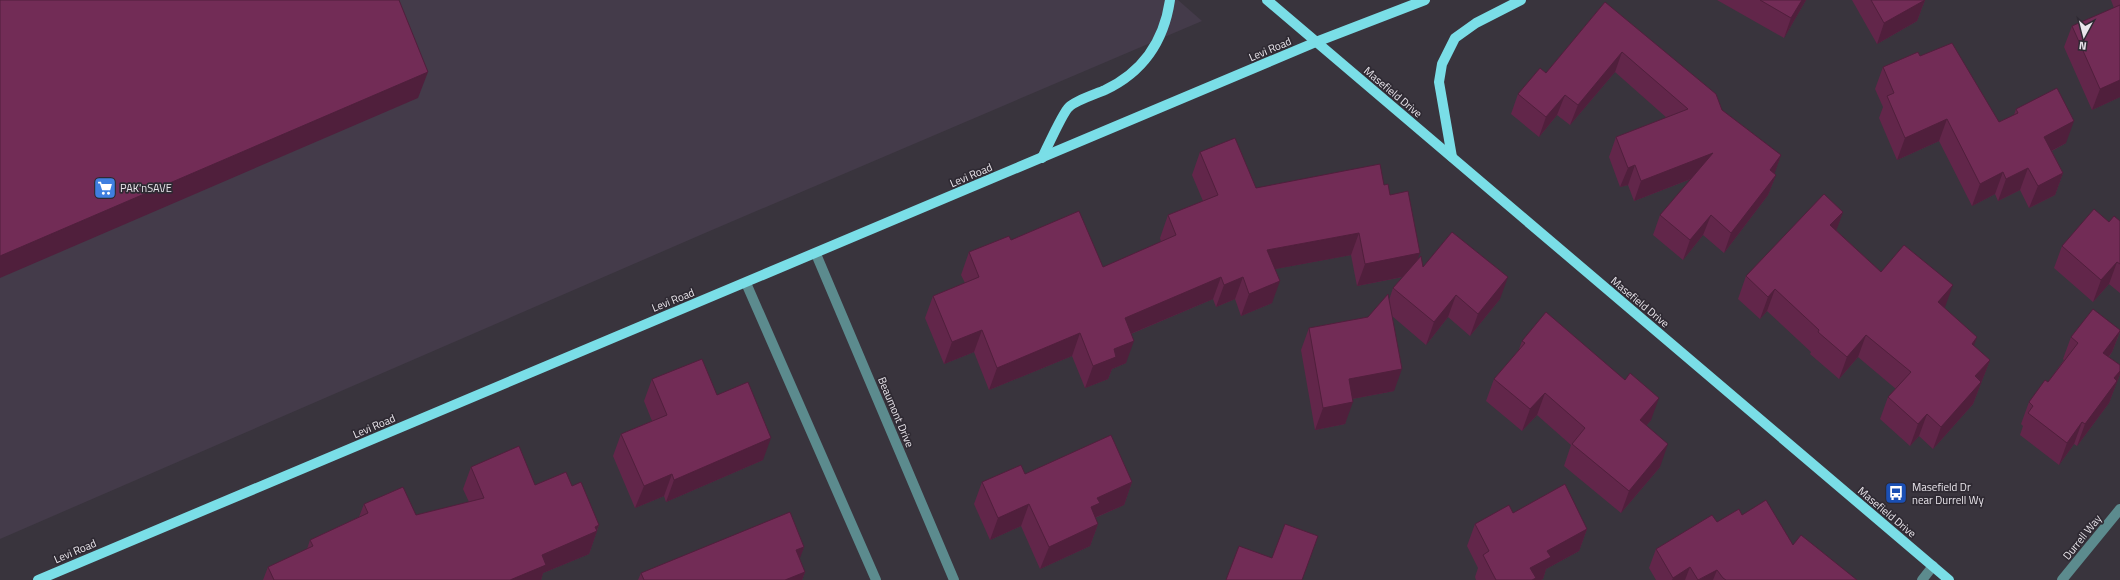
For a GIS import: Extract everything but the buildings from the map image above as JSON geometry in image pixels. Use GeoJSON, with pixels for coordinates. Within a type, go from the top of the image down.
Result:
{"type":"FeatureCollection","features":[{"type":"Feature","properties":{"kind":"main road"},"geometry":{"type":"LineString","coordinates":[[1042,158],[1069,107],[1108,88],[1136,70],[1154,50],[1163,30],[1170,0]]}},
{"type":"Feature","properties":{"kind":"main road","name":"Masefield Drive"},"geometry":{"type":"LineString","coordinates":[[1267,0],[1949,580]]}},
{"type":"Feature","properties":{"kind":"main road","name":"Levi Road"},"geometry":{"type":"LineString","coordinates":[[38,580],[816,254],[1316,42],[1425,0]]}},
{"type":"Feature","properties":{"kind":"main road"},"geometry":{"type":"LineString","coordinates":[[1452,157],[1439,82],[1442,64],[1456,38],[1476,23],[1521,0]]}},
{"type":"Feature","properties":{"kind":"street","name":"Beaumont Drive"},"geometry":{"type":"LineString","coordinates":[[816,254],[954,580]]}},
{"type":"Feature","properties":{"kind":"street"},"geometry":{"type":"LineString","coordinates":[[746,283],[876,580]]}},
{"type":"Feature","properties":{"kind":"street","name":"Durrell Way"},"geometry":{"type":"LineString","coordinates":[[2062,580],[2120,508]]}},
{"type":"Feature","properties":{"kind":"street"},"geometry":{"type":"LineString","coordinates":[[1922,580],[1933,566]]}},
{"type":"Feature","properties":{"kind":"shaded area"},"geometry":{"type":"Polygon","coordinates":[[[0,0],[1178,0],[1202,21],[705,233],[0,539],[0,0]]]}},
{"type":"Feature","properties":{"kind":"place","name":"PAK'nSAVE"},"geometry":{"type":"Point","coordinates":[105,188]}},
{"type":"Feature","properties":{"kind":"place","name":"Masefield Dr near Durrell Wy"},"geometry":{"type":"Point","coordinates":[1896,493]}}]}
